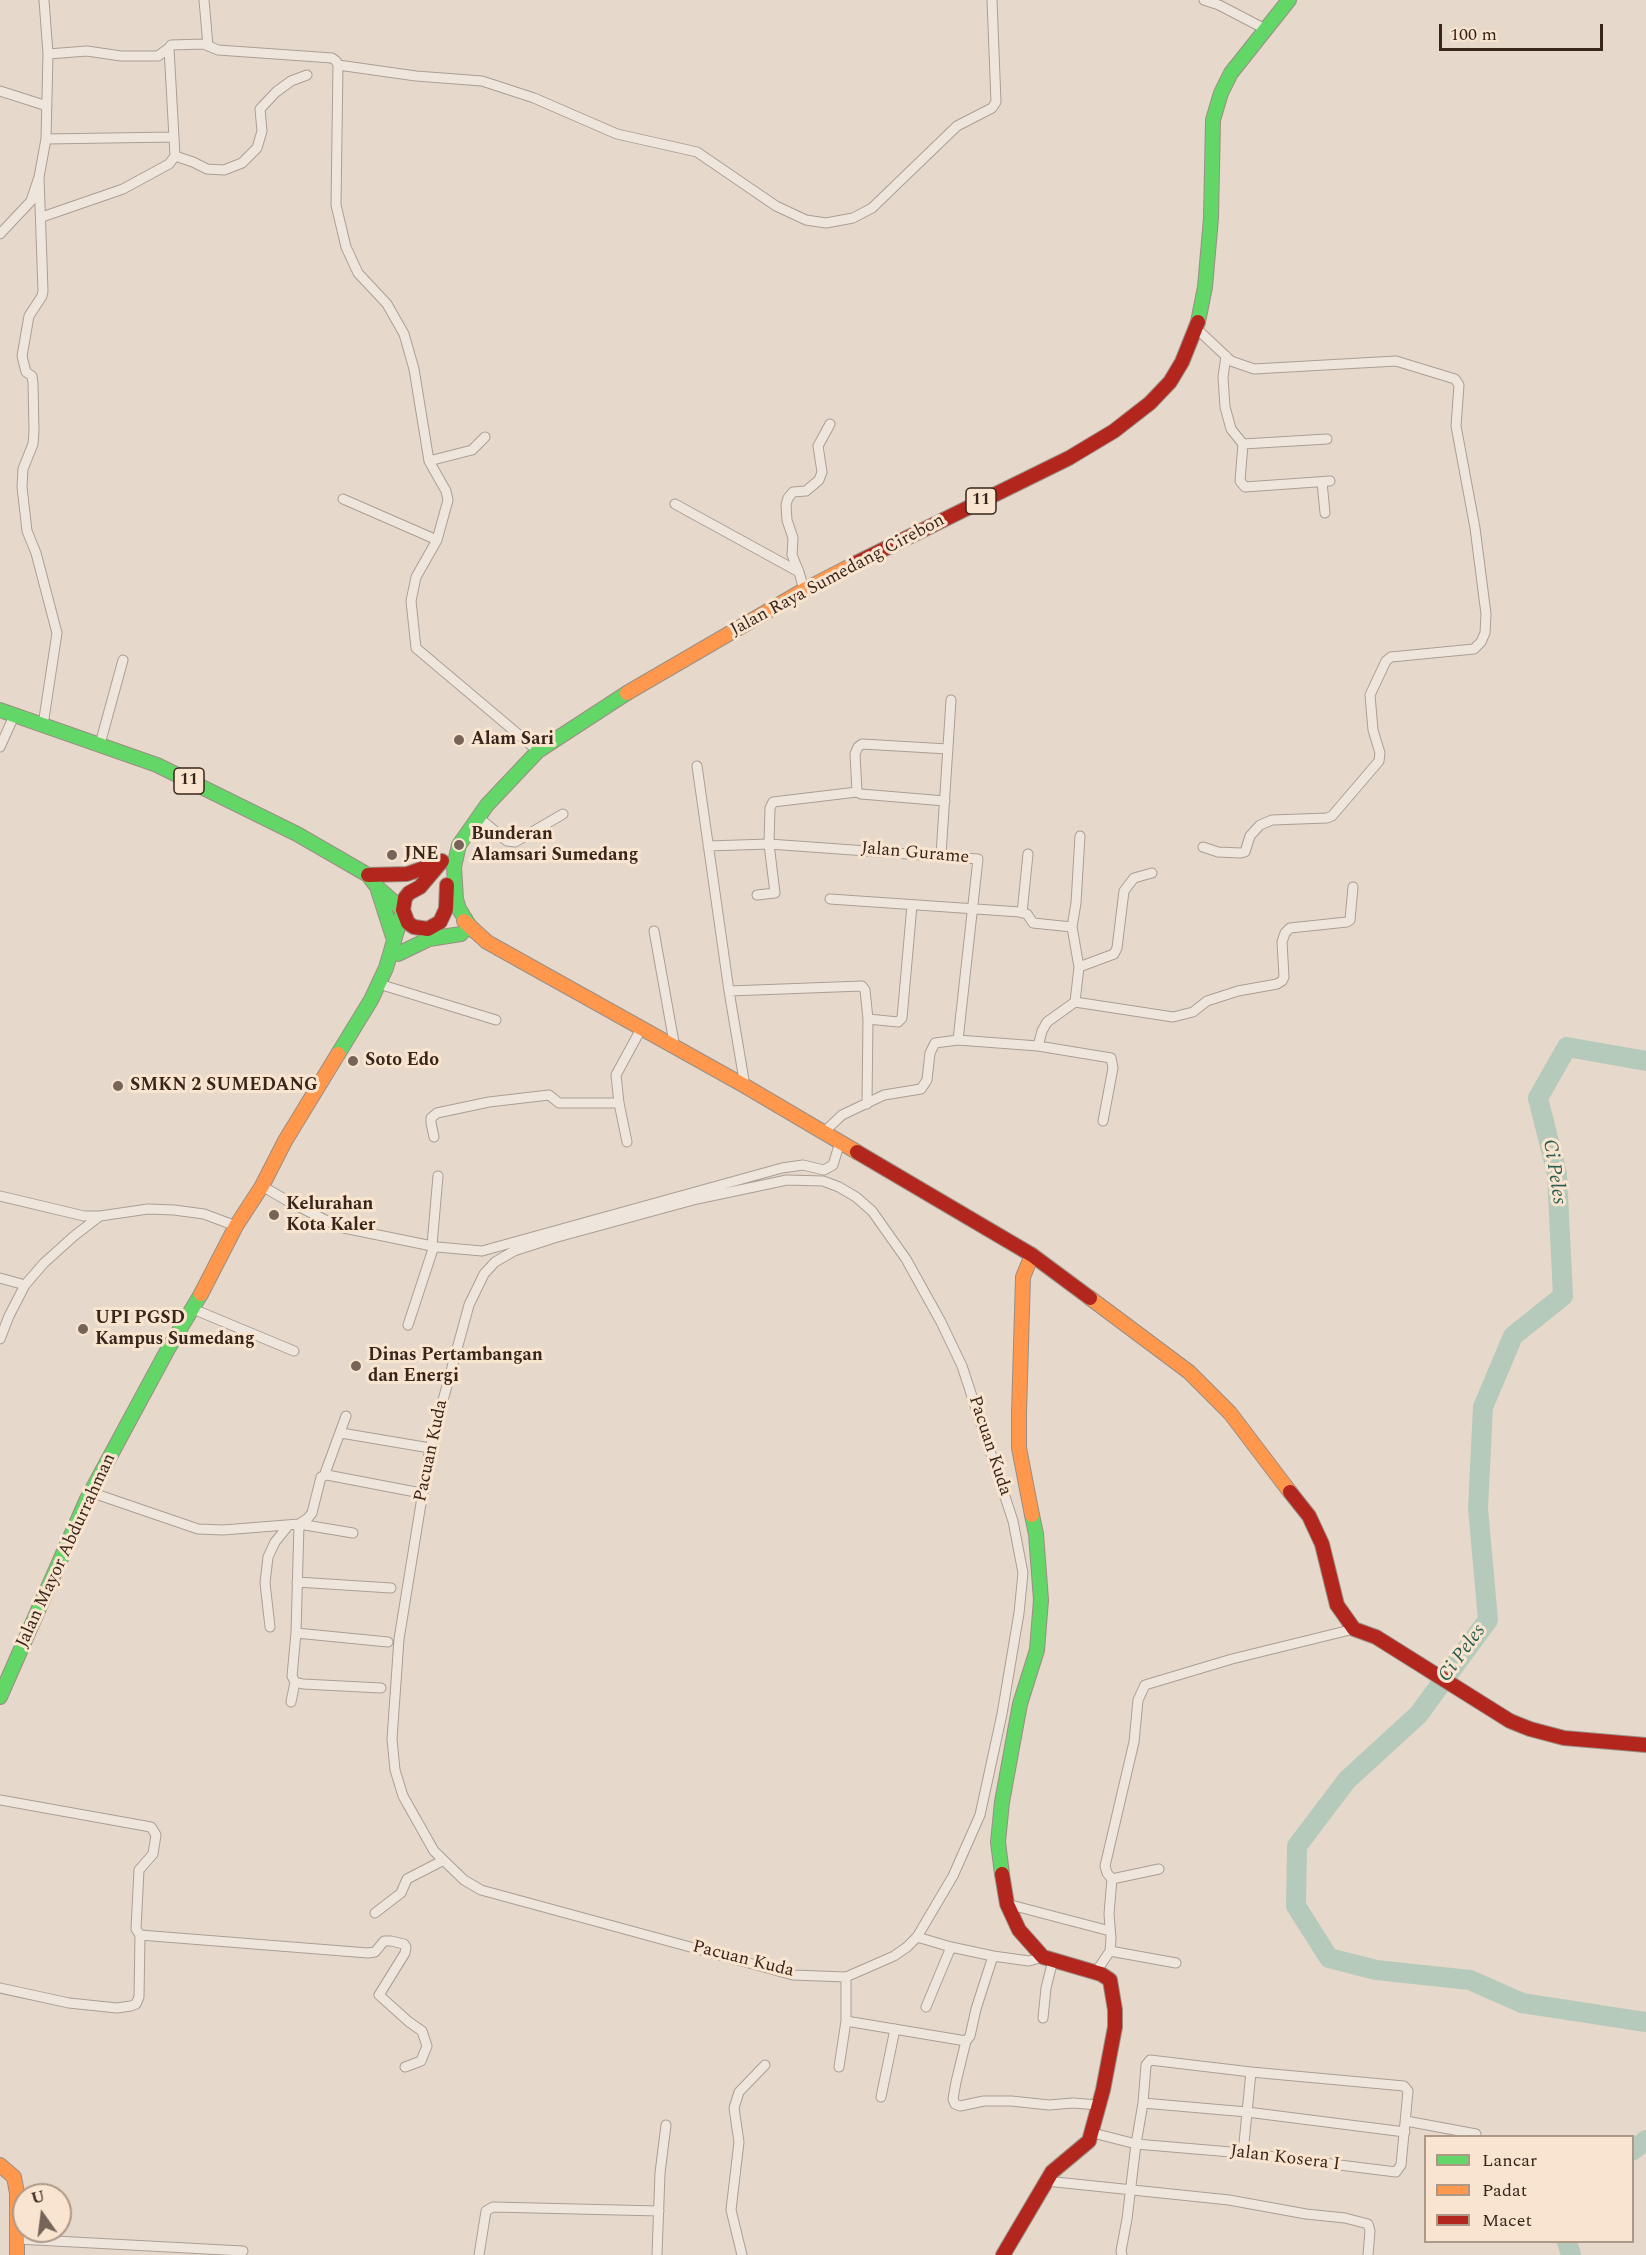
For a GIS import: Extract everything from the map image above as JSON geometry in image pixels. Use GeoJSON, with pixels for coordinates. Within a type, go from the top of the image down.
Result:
{"type":"FeatureCollection","features":[{"type":"Feature","properties":{"kind":"main road","name":"Jalan Raya Sumedang Cirebon"},"geometry":{"type":"LineString","coordinates":[[448,864],[478,817],[520,768],[538,751],[612,702],[804,590],[1069,458],[1114,431],[1150,403],[1170,382],[1197,329],[1205,287],[1211,218],[1213,120],[1221,93],[1231,73],[1289,0]]}},
{"type":"Feature","properties":{"kind":"main road","name":"11"},"geometry":{"type":"LineString","coordinates":[[0,710],[157,765],[297,834],[368,875],[378,888],[403,910]]}},
{"type":"Feature","properties":{"kind":"main road","name":"11"},"geometry":{"type":"LineString","coordinates":[[428,929],[421,929],[408,923],[403,904],[409,893],[448,864]]}},
{"type":"Feature","properties":{"kind":"main road"},"geometry":{"type":"LineString","coordinates":[[368,875],[418,872],[448,864]]}},
{"type":"Feature","properties":{"kind":"main road"},"geometry":{"type":"LineString","coordinates":[[396,947],[440,922],[444,916],[448,864]]}},
{"type":"Feature","properties":{"kind":"main road"},"geometry":{"type":"LineString","coordinates":[[448,864],[466,932]]}},
{"type":"Feature","properties":{"kind":"main road"},"geometry":{"type":"LineString","coordinates":[[387,874],[420,887],[438,891],[466,932]]}},
{"type":"Feature","properties":{"kind":"main road"},"geometry":{"type":"LineString","coordinates":[[378,888],[396,947]]}},
{"type":"Feature","properties":{"kind":"main road","name":"Jalan Mayor Abdurrahman"},"geometry":{"type":"LineString","coordinates":[[0,1697],[90,1492],[193,1309],[236,1226],[379,984],[396,947],[403,910]]}},
{"type":"Feature","properties":{"kind":"main road"},"geometry":{"type":"LineString","coordinates":[[428,929],[466,932],[487,942],[745,1086],[1032,1255],[1189,1372],[1230,1413],[1309,1516],[1322,1544],[1337,1605],[1354,1629],[1376,1637],[1503,1718],[1530,1729],[1564,1738],[1646,1745]]}},
{"type":"Feature","properties":{"kind":"main road"},"geometry":{"type":"LineString","coordinates":[[396,947],[466,932]]}},
{"type":"Feature","properties":{"kind":"main road"},"geometry":{"type":"LineString","coordinates":[[1003,2255],[1052,2172],[1082,2148],[1093,2133],[1115,2027],[1110,1980],[1096,1972],[1048,1959],[1019,1930],[1007,1904],[998,1842],[1002,1802],[1020,1704],[1037,1650],[1041,1600],[1036,1534],[1023,1475],[1018,1413],[1023,1277],[1032,1255]]}},
{"type":"Feature","properties":{"kind":"main road"},"geometry":{"type":"LineString","coordinates":[[0,2165],[14,2176],[15,2183]]}},
{"type":"Feature","properties":{"kind":"street"},"geometry":{"type":"LineString","coordinates":[[0,234],[31,201],[39,177],[46,139],[47,106],[48,54],[44,0]]}},
{"type":"Feature","properties":{"kind":"street"},"geometry":{"type":"LineString","coordinates":[[204,0],[208,46]]}},
{"type":"Feature","properties":{"kind":"street"},"geometry":{"type":"LineString","coordinates":[[48,54],[87,51],[121,56],[158,56],[171,45],[204,44],[218,50],[332,58],[338,65],[416,76],[482,81],[534,98],[617,134],[697,152],[776,206],[806,220],[826,224],[853,218],[872,208],[957,126],[993,108],[996,102],[992,0]]}},
{"type":"Feature","properties":{"kind":"street"},"geometry":{"type":"LineString","coordinates":[[1204,0],[1219,5],[1267,30]]}},
{"type":"Feature","properties":{"kind":"street"},"geometry":{"type":"LineString","coordinates":[[42,217],[123,189],[169,164],[175,156],[169,48]]}},
{"type":"Feature","properties":{"kind":"street"},"geometry":{"type":"LineString","coordinates":[[338,65],[336,205],[346,247],[358,273],[387,304],[404,334],[414,369],[429,461],[446,491],[448,500],[437,540],[416,577],[411,600],[416,648],[538,751]]}},
{"type":"Feature","properties":{"kind":"street"},"geometry":{"type":"LineString","coordinates":[[175,156],[207,169],[224,170],[242,163],[257,148],[262,131],[260,109],[276,92],[291,81],[307,75]]}},
{"type":"Feature","properties":{"kind":"street"},"geometry":{"type":"LineString","coordinates":[[0,91],[47,106]]}},
{"type":"Feature","properties":{"kind":"street"},"geometry":{"type":"LineString","coordinates":[[46,139],[173,137]]}},
{"type":"Feature","properties":{"kind":"street"},"geometry":{"type":"LineString","coordinates":[[39,177],[43,291],[28,316],[22,356],[26,372],[32,376],[34,431],[33,444],[23,469],[22,487],[27,531],[36,553],[57,633],[43,725]]}},
{"type":"Feature","properties":{"kind":"street"},"geometry":{"type":"LineString","coordinates":[[1197,329],[1231,361],[1254,369],[1396,361],[1455,379],[1459,385],[1456,426],[1475,528],[1486,614],[1485,633],[1481,642],[1474,649],[1391,657],[1386,661],[1370,695],[1373,730],[1380,753],[1379,761],[1332,816],[1272,820],[1260,825],[1250,836],[1245,852],[1241,853],[1218,852],[1203,847]]}},
{"type":"Feature","properties":{"kind":"street"},"geometry":{"type":"LineString","coordinates":[[1226,356],[1223,377],[1225,407],[1231,429],[1243,444],[1240,481],[1245,487],[1326,482],[1325,513]]}},
{"type":"Feature","properties":{"kind":"street"},"geometry":{"type":"LineString","coordinates":[[804,590],[792,555],[792,538],[786,505],[793,492],[806,491],[819,480],[822,472],[818,446],[830,424]]}},
{"type":"Feature","properties":{"kind":"street"},"geometry":{"type":"LineString","coordinates":[[429,461],[472,450],[485,437]]}},
{"type":"Feature","properties":{"kind":"street"},"geometry":{"type":"LineString","coordinates":[[1243,444],[1326,439]]}},
{"type":"Feature","properties":{"kind":"street"},"geometry":{"type":"LineString","coordinates":[[343,499],[437,540]]}},
{"type":"Feature","properties":{"kind":"street"},"geometry":{"type":"LineString","coordinates":[[675,504],[799,573]]}},
{"type":"Feature","properties":{"kind":"street"},"geometry":{"type":"LineString","coordinates":[[99,744],[123,660]]}},
{"type":"Feature","properties":{"kind":"street"},"geometry":{"type":"LineString","coordinates":[[941,855],[951,700]]}},
{"type":"Feature","properties":{"kind":"street"},"geometry":{"type":"LineString","coordinates":[[0,747],[15,716]]}},
{"type":"Feature","properties":{"kind":"street"},"geometry":{"type":"LineString","coordinates":[[857,792],[855,754],[862,744],[948,749]]}},
{"type":"Feature","properties":{"kind":"street"},"geometry":{"type":"LineString","coordinates":[[697,766],[745,1086]]}},
{"type":"Feature","properties":{"kind":"street"},"geometry":{"type":"LineString","coordinates":[[757,895],[775,894],[770,844],[770,808],[773,802],[857,792],[945,801]]}},
{"type":"Feature","properties":{"kind":"street"},"geometry":{"type":"LineString","coordinates":[[478,817],[507,841],[515,842],[563,814]]}},
{"type":"Feature","properties":{"kind":"street"},"geometry":{"type":"LineString","coordinates":[[1075,1002],[1079,967],[1072,927],[1076,903],[1080,836]]}},
{"type":"Feature","properties":{"kind":"street","name":"Jalan Gurame"},"geometry":{"type":"LineString","coordinates":[[708,846],[770,844],[978,859],[958,1040]]}},
{"type":"Feature","properties":{"kind":"street"},"geometry":{"type":"LineString","coordinates":[[1022,913],[1028,854]]}},
{"type":"Feature","properties":{"kind":"street"},"geometry":{"type":"LineString","coordinates":[[1079,967],[1114,954],[1117,948],[1124,891],[1134,878],[1152,873]]}},
{"type":"Feature","properties":{"kind":"street"},"geometry":{"type":"LineString","coordinates":[[1038,1046],[1047,1022],[1075,1002],[1173,1017],[1193,1012],[1207,1001],[1238,991],[1277,984],[1284,976],[1281,942],[1284,933],[1290,928],[1347,922],[1351,916],[1353,887]]}},
{"type":"Feature","properties":{"kind":"street"},"geometry":{"type":"LineString","coordinates":[[830,899],[1022,913],[1027,914],[1033,923],[1072,927]]}},
{"type":"Feature","properties":{"kind":"street"},"geometry":{"type":"LineString","coordinates":[[868,1019],[898,1022],[902,1018],[912,905]]}},
{"type":"Feature","properties":{"kind":"street"},"geometry":{"type":"LineString","coordinates":[[654,931],[675,1048]]}},
{"type":"Feature","properties":{"kind":"street"},"geometry":{"type":"LineString","coordinates":[[379,984],[496,1020]]}},
{"type":"Feature","properties":{"kind":"street"},"geometry":{"type":"LineString","coordinates":[[729,991],[862,986],[865,990],[868,1019],[867,1104]]}},
{"type":"Feature","properties":{"kind":"street"},"geometry":{"type":"LineString","coordinates":[[627,1142],[618,1103],[616,1076],[641,1029]]}},
{"type":"Feature","properties":{"kind":"street"},"geometry":{"type":"LineString","coordinates":[[824,1132],[842,1115],[884,1095],[921,1089],[927,1080],[930,1053],[935,1042],[958,1040],[1038,1046],[1111,1058],[1114,1062],[1103,1121]]}},
{"type":"Feature","properties":{"kind":"street"},"geometry":{"type":"LineString","coordinates":[[434,1137],[431,1118],[437,1113],[489,1102],[549,1095],[559,1103],[618,1103]]}},
{"type":"Feature","properties":{"kind":"street"},"geometry":{"type":"LineString","coordinates":[[262,1185],[339,1227],[433,1246],[487,1251],[782,1168],[803,1165],[824,1170],[833,1165],[840,1142]]}},
{"type":"Feature","properties":{"kind":"street"},"geometry":{"type":"LineString","coordinates":[[408,1325],[433,1246],[438,1176]]}},
{"type":"Feature","properties":{"kind":"street","name":"Pacuan Kuda"},"geometry":{"type":"LineString","coordinates":[[787,1180],[823,1181],[839,1187],[856,1197],[872,1212],[906,1259],[962,1366],[1012,1521],[1023,1573],[1019,1613],[1000,1724],[980,1815],[953,1876],[917,1937],[907,1947],[894,1956],[846,1977],[793,1975],[481,1890],[464,1880],[442,1861],[403,1796],[394,1770],[392,1740],[399,1639],[430,1448],[469,1305],[484,1274],[495,1262],[514,1251],[640,1214],[787,1180]]}},
{"type":"Feature","properties":{"kind":"street"},"geometry":{"type":"LineString","coordinates":[[0,1196],[84,1216],[148,1209],[174,1210],[204,1214],[236,1226]]}},
{"type":"Feature","properties":{"kind":"street"},"geometry":{"type":"LineString","coordinates":[[0,1340],[25,1285],[44,1263],[100,1216]]}},
{"type":"Feature","properties":{"kind":"street"},"geometry":{"type":"LineString","coordinates":[[0,1278],[25,1285]]}},
{"type":"Feature","properties":{"kind":"street"},"geometry":{"type":"LineString","coordinates":[[193,1309],[294,1351]]}},
{"type":"Feature","properties":{"kind":"street"},"geometry":{"type":"LineString","coordinates":[[299,1524],[312,1513],[321,1477],[324,1476],[346,1416]]}},
{"type":"Feature","properties":{"kind":"street"},"geometry":{"type":"LineString","coordinates":[[341,1433],[430,1448]]}},
{"type":"Feature","properties":{"kind":"street"},"geometry":{"type":"LineString","coordinates":[[324,1476],[422,1492]]}},
{"type":"Feature","properties":{"kind":"street"},"geometry":{"type":"LineString","coordinates":[[90,1492],[198,1529],[223,1530],[299,1524],[353,1533]]}},
{"type":"Feature","properties":{"kind":"street"},"geometry":{"type":"LineString","coordinates":[[291,1702],[295,1682],[292,1676],[296,1633],[299,1524]]}},
{"type":"Feature","properties":{"kind":"street"},"geometry":{"type":"LineString","coordinates":[[270,1627],[265,1583],[268,1557],[275,1542],[288,1526]]}},
{"type":"Feature","properties":{"kind":"street"},"geometry":{"type":"LineString","coordinates":[[297,1582],[391,1588]]}},
{"type":"Feature","properties":{"kind":"street"},"geometry":{"type":"LineString","coordinates":[[1096,1972],[1110,1951],[1109,1914],[1112,1879],[1107,1873],[1106,1866],[1134,1742],[1138,1700],[1145,1685],[1242,1657],[1354,1629]]}},
{"type":"Feature","properties":{"kind":"street"},"geometry":{"type":"LineString","coordinates":[[296,1633],[388,1642]]}},
{"type":"Feature","properties":{"kind":"street"},"geometry":{"type":"LineString","coordinates":[[295,1682],[381,1688]]}},
{"type":"Feature","properties":{"kind":"street"},"geometry":{"type":"LineString","coordinates":[[0,1800],[152,1827],[156,1834],[153,1854],[139,1870],[136,1929],[140,1935],[139,1997],[136,2004],[117,2008],[69,2003],[0,1988]]}},
{"type":"Feature","properties":{"kind":"street"},"geometry":{"type":"LineString","coordinates":[[375,1913],[401,1893],[407,1879],[442,1861]]}},
{"type":"Feature","properties":{"kind":"street"},"geometry":{"type":"LineString","coordinates":[[1112,1879],[1159,1869]]}},
{"type":"Feature","properties":{"kind":"street"},"geometry":{"type":"LineString","coordinates":[[1007,1904],[1110,1931]]}},
{"type":"Feature","properties":{"kind":"street"},"geometry":{"type":"LineString","coordinates":[[140,1935],[368,1953],[375,1952],[384,1941],[401,1943],[406,1947],[405,1953],[379,1995],[425,2034],[428,2046],[421,2061],[405,2067]]}},
{"type":"Feature","properties":{"kind":"street"},"geometry":{"type":"LineString","coordinates":[[917,1937],[993,1956],[1029,1961],[1048,1959],[1043,2018]]}},
{"type":"Feature","properties":{"kind":"street"},"geometry":{"type":"LineString","coordinates":[[926,2007],[951,1947]]}},
{"type":"Feature","properties":{"kind":"street"},"geometry":{"type":"LineString","coordinates":[[1110,1951],[1176,1963]]}},
{"type":"Feature","properties":{"kind":"street"},"geometry":{"type":"LineString","coordinates":[[993,1956],[970,2036],[966,2041],[953,2099],[955,2104],[960,2106],[984,2101],[1011,2101],[1049,2105],[1073,2103],[1099,2105]]}},
{"type":"Feature","properties":{"kind":"street"},"geometry":{"type":"LineString","coordinates":[[839,2067],[846,2020],[846,1977]]}},
{"type":"Feature","properties":{"kind":"street"},"geometry":{"type":"LineString","coordinates":[[846,2020],[966,2041]]}},
{"type":"Feature","properties":{"kind":"street"},"geometry":{"type":"LineString","coordinates":[[881,2097],[895,2029]]}},
{"type":"Feature","properties":{"kind":"street"},"geometry":{"type":"LineString","coordinates":[[1122,2255],[1146,2065],[1150,2060],[1251,2072],[1243,2153]]}},
{"type":"Feature","properties":{"kind":"street"},"geometry":{"type":"LineString","coordinates":[[742,2255],[731,2210],[739,2142],[734,2108],[739,2092],[765,2065]]}},
{"type":"Feature","properties":{"kind":"street","name":"Jalan Kosera I"},"geometry":{"type":"LineString","coordinates":[[1093,2133],[1136,2144],[1243,2153],[1396,2172],[1401,2165],[1408,2091],[1404,2086],[1251,2072]]}},
{"type":"Feature","properties":{"kind":"street"},"geometry":{"type":"LineString","coordinates":[[1143,2103],[1247,2112],[1405,2132]]}},
{"type":"Feature","properties":{"kind":"street"},"geometry":{"type":"LineString","coordinates":[[1406,2121],[1476,2134]]}},
{"type":"Feature","properties":{"kind":"street"},"geometry":{"type":"LineString","coordinates":[[657,2255],[660,2174],[666,2125]]}},
{"type":"Feature","properties":{"kind":"street"},"geometry":{"type":"LineString","coordinates":[[1046,2181],[1229,2200],[1366,2223],[1370,2231],[1368,2255]]}},
{"type":"Feature","properties":{"kind":"street"},"geometry":{"type":"LineString","coordinates":[[479,2255],[486,2211],[489,2208],[659,2211]]}},
{"type":"Feature","properties":{"kind":"street"},"geometry":{"type":"LineString","coordinates":[[54,2243],[142,2250],[243,2251]]}},
{"type":"Feature","properties":{"kind":"waterway","name":"Ci Peles"},"geometry":{"type":"LineString","coordinates":[[1646,1061],[1567,1047],[1538,1098],[1557,1174],[1563,1296],[1513,1336],[1483,1407],[1478,1508],[1488,1620],[1418,1715],[1347,1780],[1297,1846],[1296,1906],[1329,1958],[1376,1970],[1470,1980],[1522,2003],[1646,2022]]}},
{"type":"Feature","properties":{"kind":"waterway","name":"Ci Peles"},"geometry":{"type":"LineString","coordinates":[[1634,2149],[1646,2140]]}},
{"type":"Feature","properties":{"kind":"waterway","name":"Ci Peles"},"geometry":{"type":"LineString","coordinates":[[1567,2243],[1571,2255]]}},
{"type":"Feature","properties":{"kind":"traffic: fast"},"geometry":{"type":"LineString","coordinates":[[1198,322],[1205,287],[1211,218],[1213,120],[1221,93],[1231,73],[1289,0]]}},
{"type":"Feature","properties":{"kind":"traffic: fast"},"geometry":{"type":"LineString","coordinates":[[472,930],[459,909],[456,899],[454,867],[459,845],[487,805],[538,751],[627,693]]}},
{"type":"Feature","properties":{"kind":"traffic: fast"},"geometry":{"type":"LineString","coordinates":[[0,710],[157,765],[297,834],[368,875],[378,888],[403,910]]}},
{"type":"Feature","properties":{"kind":"traffic: fast"},"geometry":{"type":"LineString","coordinates":[[378,890],[394,940]]}},
{"type":"Feature","properties":{"kind":"traffic: fast"},"geometry":{"type":"LineString","coordinates":[[338,1054],[371,1000],[386,968],[403,910]]}},
{"type":"Feature","properties":{"kind":"traffic: fast"},"geometry":{"type":"LineString","coordinates":[[398,954],[429,939],[461,934]]}},
{"type":"Feature","properties":{"kind":"traffic: fast"},"geometry":{"type":"LineString","coordinates":[[0,1697],[87,1499],[168,1349],[201,1294]]}},
{"type":"Feature","properties":{"kind":"traffic: fast"},"geometry":{"type":"LineString","coordinates":[[1002,1874],[998,1842],[1002,1802],[1020,1704],[1037,1650],[1041,1600],[1036,1534],[1032,1515]]}},
{"type":"Feature","properties":{"kind":"traffic: slow"},"geometry":{"type":"LineString","coordinates":[[627,693],[804,590],[856,563]]}},
{"type":"Feature","properties":{"kind":"traffic: slow"},"geometry":{"type":"LineString","coordinates":[[464,921],[487,942],[745,1086],[857,1152]]}},
{"type":"Feature","properties":{"kind":"traffic: slow"},"geometry":{"type":"LineString","coordinates":[[201,1294],[236,1226],[262,1186],[285,1141],[338,1054]]}},
{"type":"Feature","properties":{"kind":"traffic: slow"},"geometry":{"type":"LineString","coordinates":[[1032,1255],[1023,1277],[1019,1448],[1032,1515]]}},
{"type":"Feature","properties":{"kind":"traffic: slow"},"geometry":{"type":"LineString","coordinates":[[1090,1298],[1189,1372],[1230,1413],[1290,1492]]}},
{"type":"Feature","properties":{"kind":"traffic: slow"},"geometry":{"type":"LineString","coordinates":[[0,2165],[14,2177],[17,2193],[17,2255]]}},
{"type":"Feature","properties":{"kind":"traffic: jam"},"geometry":{"type":"LineString","coordinates":[[856,563],[1069,458],[1114,431],[1150,403],[1170,382],[1182,362],[1198,322]]}},
{"type":"Feature","properties":{"kind":"traffic: jam"},"geometry":{"type":"LineString","coordinates":[[442,861],[420,887],[405,898],[403,910],[408,923],[414,927],[428,929],[440,922],[446,909],[447,885]]}},
{"type":"Feature","properties":{"kind":"traffic: jam"},"geometry":{"type":"LineString","coordinates":[[368,875],[407,874],[438,863]]}},
{"type":"Feature","properties":{"kind":"traffic: jam"},"geometry":{"type":"LineString","coordinates":[[857,1152],[1032,1255],[1090,1298]]}},
{"type":"Feature","properties":{"kind":"traffic: jam"},"geometry":{"type":"LineString","coordinates":[[1290,1492],[1309,1516],[1322,1544],[1337,1605],[1354,1629],[1376,1637],[1510,1721],[1530,1729],[1564,1738],[1646,1745]]}},
{"type":"Feature","properties":{"kind":"traffic: jam"},"geometry":{"type":"LineString","coordinates":[[1002,1874],[1007,1904],[1019,1930],[1043,1957],[1101,1974],[1110,1980],[1115,2010],[1115,2027],[1103,2090],[1089,2141],[1052,2172],[1003,2255]]}},
{"type":"Feature","properties":{"kind":"place","name":"Alam Sari"},"geometry":{"type":"Point","coordinates":[459,740]}},
{"type":"Feature","properties":{"kind":"place","name":"Bunderan Alamsari Sumedang"},"geometry":{"type":"Point","coordinates":[459,845]}},
{"type":"Feature","properties":{"kind":"place","name":"JNE"},"geometry":{"type":"Point","coordinates":[392,855]}},
{"type":"Feature","properties":{"kind":"place","name":"Soto Edo"},"geometry":{"type":"Point","coordinates":[353,1061]}},
{"type":"Feature","properties":{"kind":"place","name":"SMKN 2 SUMEDANG"},"geometry":{"type":"Point","coordinates":[118,1086]}},
{"type":"Feature","properties":{"kind":"place","name":"Kelurahan Kota Kaler"},"geometry":{"type":"Point","coordinates":[274,1215]}},
{"type":"Feature","properties":{"kind":"place","name":"UPI PGSD Kampus Sumedang"},"geometry":{"type":"Point","coordinates":[83,1329]}},
{"type":"Feature","properties":{"kind":"place","name":"Dinas Pertambangan dan Energi"},"geometry":{"type":"Point","coordinates":[356,1366]}}]}
